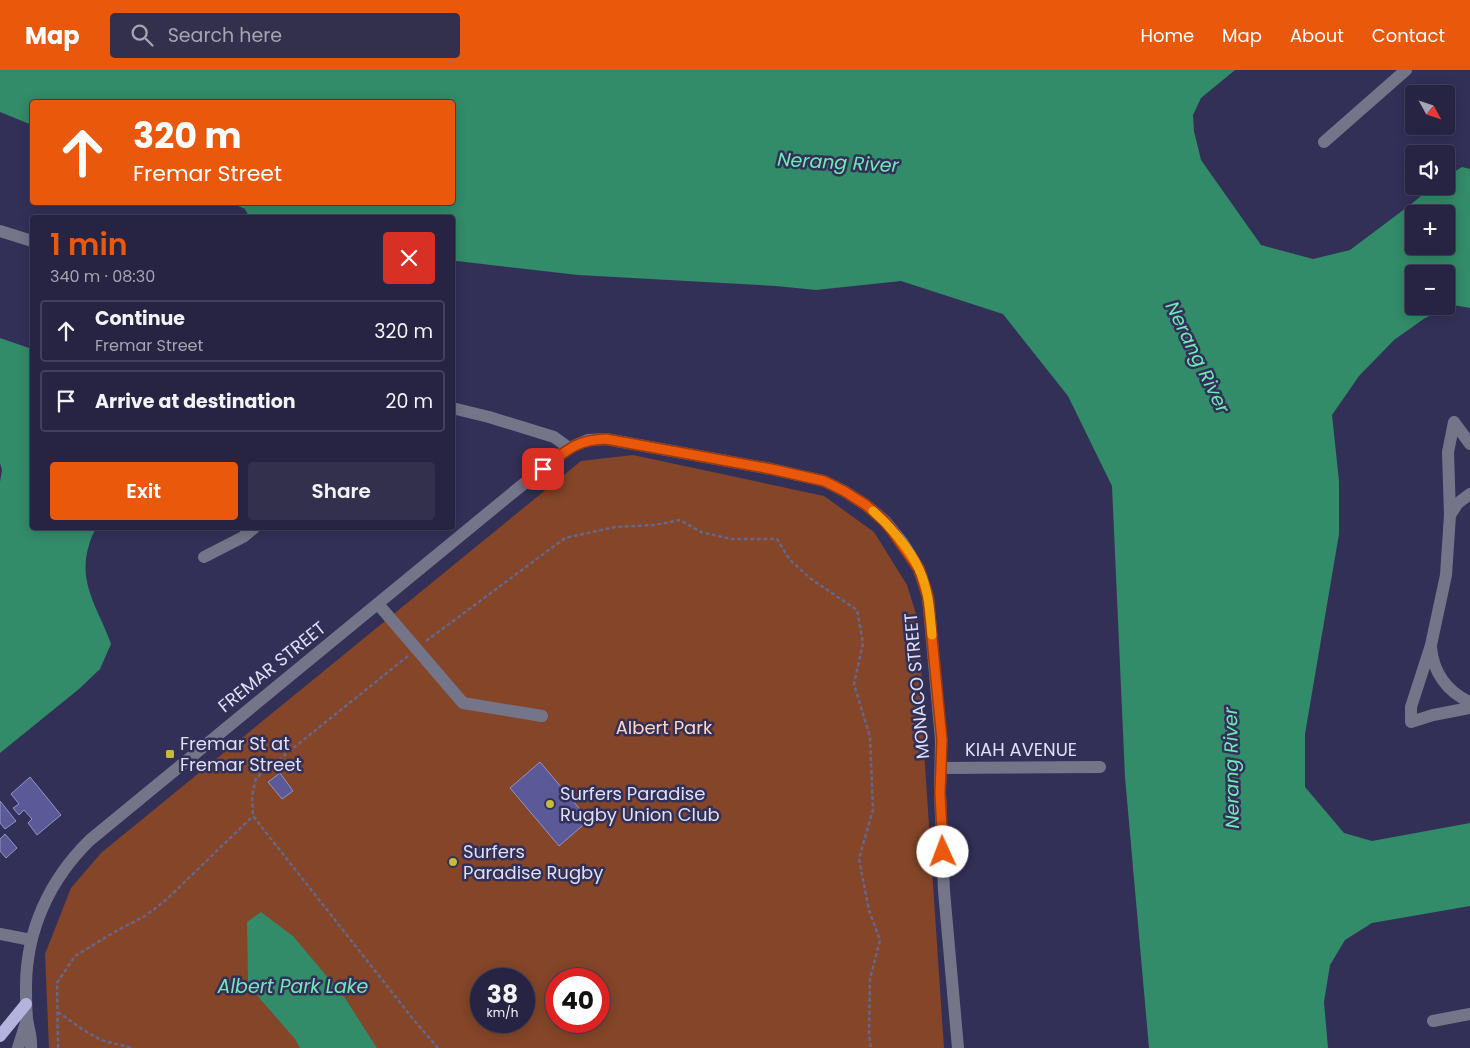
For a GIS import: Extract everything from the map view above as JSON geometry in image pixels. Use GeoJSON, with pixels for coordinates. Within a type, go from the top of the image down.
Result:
{"type":"FeatureCollection","features":[{"type":"Feature","properties":{"kind":"main road"},"geometry":{"type":"LineString","coordinates":[[0,1036],[26,1004]]}},
{"type":"Feature","properties":{"kind":"street"},"geometry":{"type":"LineString","coordinates":[[1324,142],[1406,70]]}},
{"type":"Feature","properties":{"kind":"street"},"geometry":{"type":"LineString","coordinates":[[0,230],[30,240]]}},
{"type":"Feature","properties":{"kind":"street"},"geometry":{"type":"LineString","coordinates":[[455,409],[554,437],[569,448]]}},
{"type":"Feature","properties":{"kind":"street"},"geometry":{"type":"LineString","coordinates":[[1470,444],[1454,422],[1448,452],[1450,515],[1446,575],[1431,645],[1412,703],[1411,722],[1434,715],[1470,708]]}},
{"type":"Feature","properties":{"kind":"street","name":"MONACO STREET"},"geometry":{"type":"LineString","coordinates":[[569,448],[588,440],[606,439],[771,469],[824,481],[866,505],[884,521],[902,542],[919,569],[928,597],[942,740],[940,793],[944,891],[958,1048]]}},
{"type":"Feature","properties":{"kind":"street","name":"FREMAR STREET"},"geometry":{"type":"LineString","coordinates":[[31,1048],[31,1034],[26,1004],[26,971],[31,940],[40,912],[51,890],[70,861],[90,840],[569,448]]}},
{"type":"Feature","properties":{"kind":"street"},"geometry":{"type":"LineString","coordinates":[[1450,515],[1458,503],[1470,494]]}},
{"type":"Feature","properties":{"kind":"street"},"geometry":{"type":"LineString","coordinates":[[204,557],[243,537],[252,530]]}},
{"type":"Feature","properties":{"kind":"street"},"geometry":{"type":"LineString","coordinates":[[378,604],[463,702],[542,716]]}},
{"type":"Feature","properties":{"kind":"street"},"geometry":{"type":"LineString","coordinates":[[1431,645],[1433,662],[1441,678],[1455,693],[1470,702]]}},
{"type":"Feature","properties":{"kind":"street","name":"KIAH AVENUE"},"geometry":{"type":"LineString","coordinates":[[941,768],[1100,767]]}},
{"type":"Feature","properties":{"kind":"street"},"geometry":{"type":"LineString","coordinates":[[0,934],[31,940]]}},
{"type":"Feature","properties":{"kind":"street"},"geometry":{"type":"LineString","coordinates":[[1433,1021],[1470,1014]]}},
{"type":"Feature","properties":{"kind":"street","name":"FREMAR STREET"},"geometry":{"type":"LineString","coordinates":[[18,1048],[27,1019]]}},
{"type":"Feature","properties":{"kind":"path"},"geometry":{"type":"LineString","coordinates":[[438,1048],[412,1019],[253,816],[252,796],[256,778],[416,648],[566,538],[615,528],[654,525],[680,520],[701,532],[731,539],[777,539],[790,560],[810,578],[858,610],[863,642],[854,684],[870,737],[873,809],[858,859],[869,910],[880,940],[870,979],[869,1035],[871,1048]]}},
{"type":"Feature","properties":{"kind":"path"},"geometry":{"type":"LineString","coordinates":[[58,1048],[56,983],[75,956],[145,916],[167,899],[253,816]]}},
{"type":"Feature","properties":{"kind":"path"},"geometry":{"type":"LineString","coordinates":[[58,1011],[82,1029],[101,1040],[132,1048]]}},
{"type":"Feature","properties":{"kind":"green space","name":"Albert Park"},"geometry":{"type":"Polygon","coordinates":[[[633,455],[824,496],[874,532],[907,585],[920,627],[924,751],[944,1048],[49,1048],[45,954],[71,888],[101,853],[581,461],[633,455]]]}},
{"type":"Feature","properties":{"kind":"water","name":"Nerang River"},"geometry":{"type":"Polygon","coordinates":[[[0,70],[1235,70],[1201,98],[1193,115],[1194,131],[1201,160],[1261,245],[1313,259],[1350,250],[1405,209],[1405,255],[1455,255],[1455,205],[1410,205],[1422,195],[1455,195],[1455,171],[1462,167],[1470,169],[1470,308],[1455,305],[1455,265],[1405,265],[1405,315],[1431,315],[1394,340],[1359,376],[1332,415],[1339,481],[1339,534],[1305,734],[1305,787],[1344,833],[1372,841],[1470,823],[1470,906],[1372,923],[1345,940],[1330,965],[1324,1002],[1328,1048],[1149,1048],[1125,777],[1112,486],[1068,396],[1003,314],[901,281],[816,290],[578,275],[455,262],[455,215],[248,215],[245,209],[236,205],[455,205],[455,100],[30,100],[30,124],[0,112],[0,70]]]}},
{"type":"Feature","properties":{"kind":"water"},"geometry":{"type":"Polygon","coordinates":[[[0,338],[30,348],[30,530],[96,530],[89,545],[86,572],[91,596],[111,644],[100,669],[79,689],[0,753],[0,482],[2,470],[0,463],[0,338]]]}},
{"type":"Feature","properties":{"kind":"water","name":"Albert Park Lake"},"geometry":{"type":"Polygon","coordinates":[[[261,912],[293,936],[345,998],[377,1048],[300,1048],[295,1039],[261,1000],[248,981],[247,922],[261,912]]]}},
{"type":"Feature","properties":{"kind":"building","name":"Surfers Paradise Rugby Union Club"},"geometry":{"type":"Polygon","coordinates":[[[540,762],[589,820],[559,846],[510,788],[540,762]]]}},
{"type":"Feature","properties":{"kind":"building"},"geometry":{"type":"Polygon","coordinates":[[[280,773],[293,791],[282,799],[268,782],[280,773]]]}},
{"type":"Feature","properties":{"kind":"building"},"geometry":{"type":"Polygon","coordinates":[[[30,777],[61,815],[37,835],[28,823],[32,819],[24,810],[19,815],[13,808],[19,804],[11,794],[30,777]]]}},
{"type":"Feature","properties":{"kind":"building"},"geometry":{"type":"Polygon","coordinates":[[[0,801],[16,821],[5,829],[0,823],[0,801]]]}},
{"type":"Feature","properties":{"kind":"building"},"geometry":{"type":"Polygon","coordinates":[[[5,834],[17,848],[6,858],[0,851],[0,839],[5,834]]]}},
{"type":"Feature","properties":{"kind":"slow traffic"},"geometry":{"type":"LineString","coordinates":[[873,511],[902,542],[919,569],[928,597],[932,635]]}},
{"type":"Feature","properties":{"kind":"place","name":"Fremar St at Fremar Street"},"geometry":{"type":"Point","coordinates":[170,754]}},
{"type":"Feature","properties":{"kind":"place","name":"Surfers Paradise Rugby Union Club"},"geometry":{"type":"Point","coordinates":[550,804]}},
{"type":"Feature","properties":{"kind":"place","name":"Surfers Paradise Rugby"},"geometry":{"type":"Point","coordinates":[453,862]}},
{"type":"Feature","properties":{"kind":"route"},"geometry":{"type":"LineString","coordinates":[[543,469],[569,448],[588,440],[606,439],[771,469],[824,481],[866,505],[884,521],[902,542],[919,569],[928,597],[942,740],[940,793],[943,852]]}}]}
